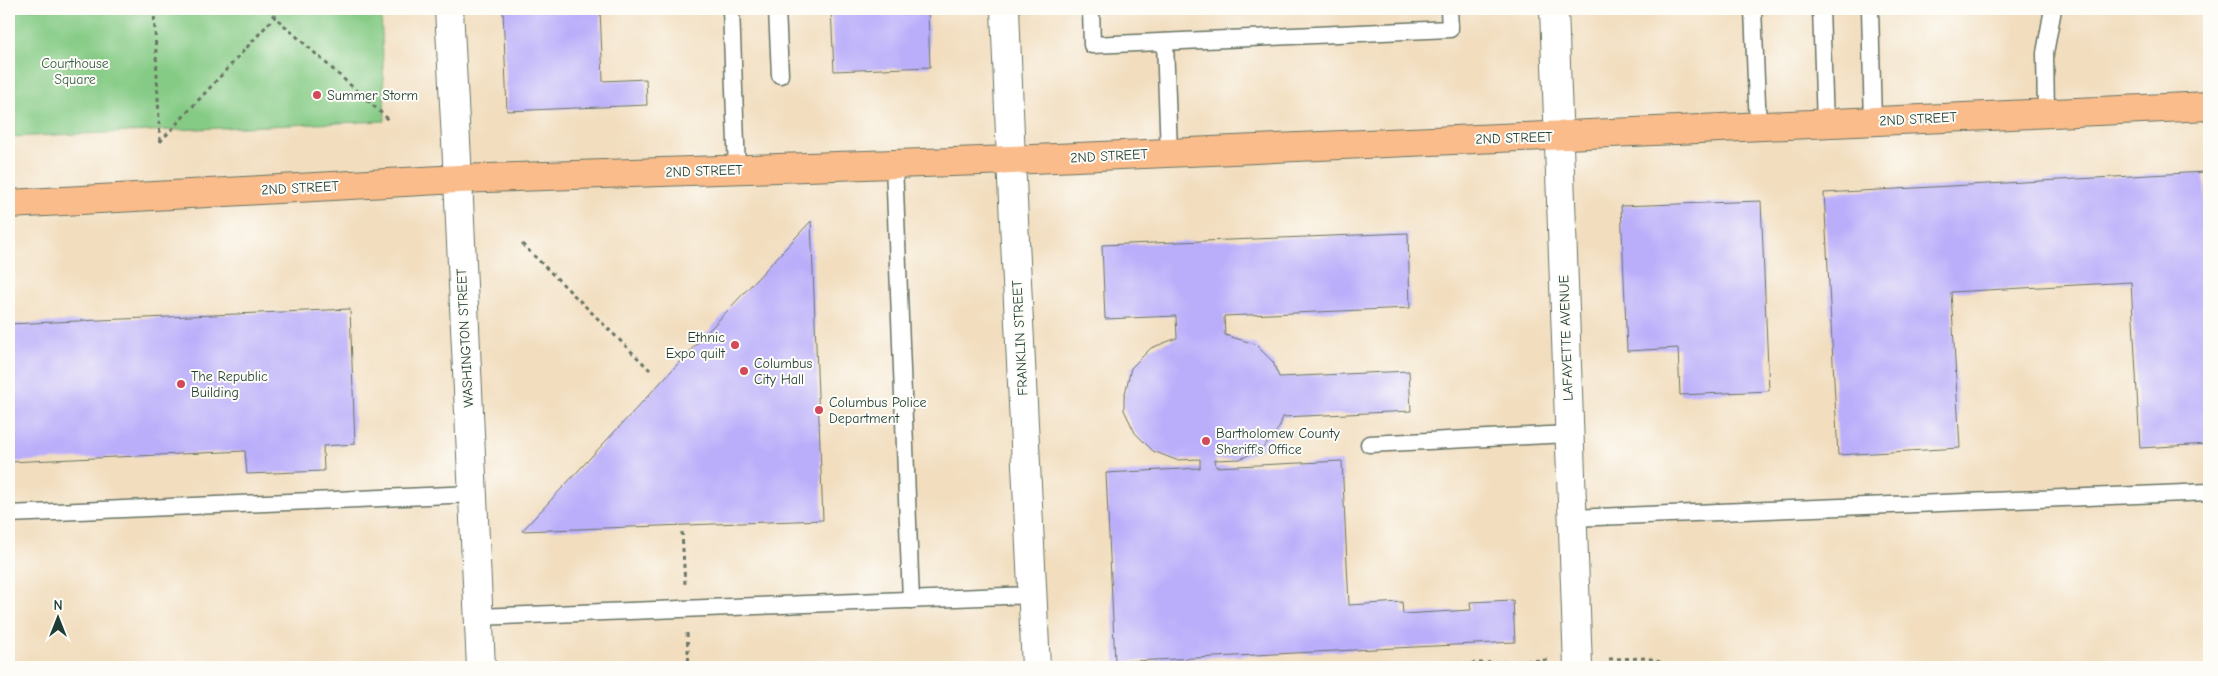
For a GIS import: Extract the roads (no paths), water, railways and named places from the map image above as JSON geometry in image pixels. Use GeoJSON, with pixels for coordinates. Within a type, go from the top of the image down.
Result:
{"type":"FeatureCollection","features":[{"type":"Feature","properties":{"kind":"highway","name":"2ND STREET"},"geometry":{"type":"LineString","coordinates":[[9,204],[458,179],[1011,160],[1560,137],[2209,106]]}},
{"type":"Feature","properties":{"kind":"street","name":"WASHINGTON STREET"},"geometry":{"type":"LineString","coordinates":[[449,9],[481,667]]}},
{"type":"Feature","properties":{"kind":"street","name":"FRANKLIN STREET"},"geometry":{"type":"LineString","coordinates":[[1005,9],[1036,667]]}},
{"type":"Feature","properties":{"kind":"street","name":"LAFAYETTE AVENUE"},"geometry":{"type":"LineString","coordinates":[[1554,9],[1578,663]]}},
{"type":"Feature","properties":{"kind":"lane"},"geometry":{"type":"LineString","coordinates":[[731,9],[737,170]]}},
{"type":"Feature","properties":{"kind":"lane"},"geometry":{"type":"LineString","coordinates":[[777,9],[780,75]]}},
{"type":"Feature","properties":{"kind":"lane"},"geometry":{"type":"LineString","coordinates":[[1091,9],[1092,45],[1450,29],[1449,9]]}},
{"type":"Feature","properties":{"kind":"lane"},"geometry":{"type":"LineString","coordinates":[[1752,9],[1758,127]]}},
{"type":"Feature","properties":{"kind":"lane"},"geometry":{"type":"LineString","coordinates":[[1821,9],[1825,124]]}},
{"type":"Feature","properties":{"kind":"lane"},"geometry":{"type":"LineString","coordinates":[[1870,9],[1874,122]]}},
{"type":"Feature","properties":{"kind":"lane"},"geometry":{"type":"LineString","coordinates":[[2046,113],[2045,53],[2054,9]]}},
{"type":"Feature","properties":{"kind":"lane"},"geometry":{"type":"LineString","coordinates":[[1165,42],[1169,153]]}},
{"type":"Feature","properties":{"kind":"lane"},"geometry":{"type":"LineString","coordinates":[[894,164],[911,600]]}},
{"type":"Feature","properties":{"kind":"lane"},"geometry":{"type":"LineString","coordinates":[[1369,444],[1569,434]]}},
{"type":"Feature","properties":{"kind":"lane"},"geometry":{"type":"LineString","coordinates":[[1572,518],[2209,492]]}},
{"type":"Feature","properties":{"kind":"lane"},"geometry":{"type":"LineString","coordinates":[[9,514],[472,494]]}},
{"type":"Feature","properties":{"kind":"lane"},"geometry":{"type":"LineString","coordinates":[[478,617],[1033,595]]}},
{"type":"Feature","properties":{"kind":"place","name":"Summer Storm"},"geometry":{"type":"Point","coordinates":[317,95]}},
{"type":"Feature","properties":{"kind":"place","name":"Ethnic Expo quilt"},"geometry":{"type":"Point","coordinates":[735,345]}},
{"type":"Feature","properties":{"kind":"place","name":"Columbus City Hall"},"geometry":{"type":"Point","coordinates":[744,371]}},
{"type":"Feature","properties":{"kind":"place","name":"The Republic Building"},"geometry":{"type":"Point","coordinates":[181,384]}},
{"type":"Feature","properties":{"kind":"place","name":"Columbus Police Department"},"geometry":{"type":"Point","coordinates":[819,410]}},
{"type":"Feature","properties":{"kind":"place","name":"Bartholomew County Sheriff's Office"},"geometry":{"type":"Point","coordinates":[1206,441]}},
{"type":"Feature","properties":{"kind":"park label","name":"Courthouse Square"},"geometry":{"type":"Point","coordinates":[75,72]}}]}
